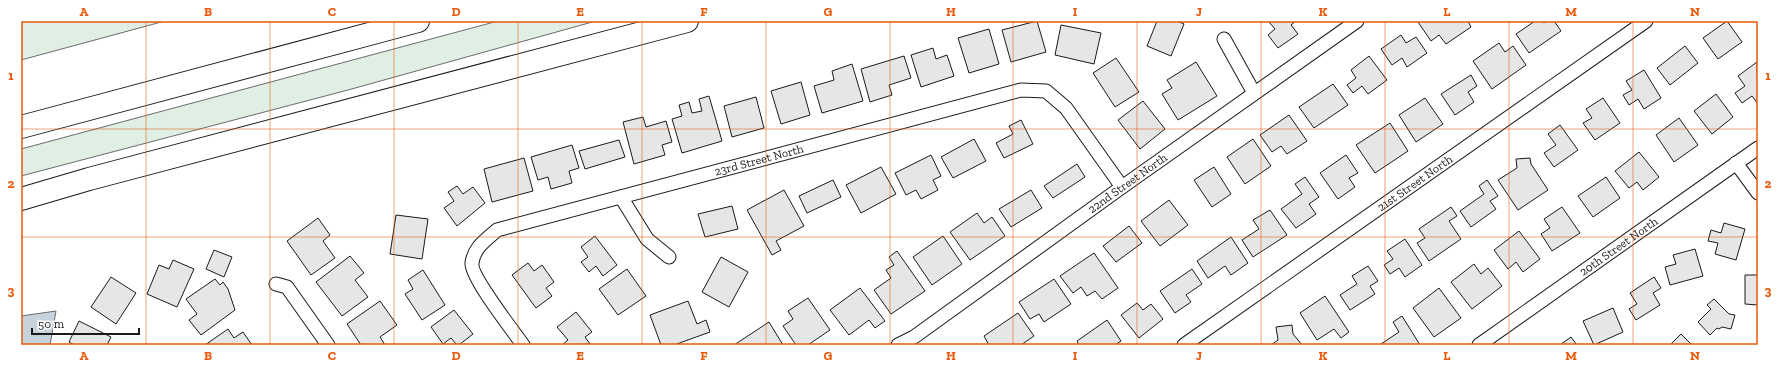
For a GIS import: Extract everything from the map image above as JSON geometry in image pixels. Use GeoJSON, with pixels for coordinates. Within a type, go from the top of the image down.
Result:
{"type":"FeatureCollection","features":[{"type":"Feature","properties":{"kind":"highway"},"geometry":{"type":"LineString","coordinates":[[21,127],[418,21]]}},
{"type":"Feature","properties":{"kind":"highway"},"geometry":{"type":"LineString","coordinates":[[21,199],[89,179],[688,21]]}},
{"type":"Feature","properties":{"kind":"street","name":"22nd Street North"},"geometry":{"type":"LineString","coordinates":[[898,345],[914,336],[1357,21]]}},
{"type":"Feature","properties":{"kind":"street","name":"21st Street North"},"geometry":{"type":"LineString","coordinates":[[1184,345],[1646,21]]}},
{"type":"Feature","properties":{"kind":"street"},"geometry":{"type":"LineString","coordinates":[[1224,39],[1254,93]]}},
{"type":"Feature","properties":{"kind":"street","name":"23rd Street North"},"geometry":{"type":"LineString","coordinates":[[523,345],[477,279],[471,264],[477,247],[497,230],[1021,90],[1046,91],[1066,108],[1122,187]]}},
{"type":"Feature","properties":{"kind":"street","name":"20th Street North"},"geometry":{"type":"LineString","coordinates":[[1479,345],[1758,148]]}},
{"type":"Feature","properties":{"kind":"street"},"geometry":{"type":"LineString","coordinates":[[1736,163],[1758,193]]}},
{"type":"Feature","properties":{"kind":"street"},"geometry":{"type":"LineString","coordinates":[[621,197],[647,239],[670,257]]}},
{"type":"Feature","properties":{"kind":"street"},"geometry":{"type":"LineString","coordinates":[[276,284],[287,287],[328,345]]}},
{"type":"Feature","properties":{"kind":"green space"},"geometry":{"type":"Polygon","coordinates":[[[21,21],[165,21],[21,60],[21,21]]]}},
{"type":"Feature","properties":{"kind":"green space"},"geometry":{"type":"Polygon","coordinates":[[[498,21],[596,21],[348,90],[21,176],[21,149],[498,21]]]}},
{"type":"Feature","properties":{"kind":"shaded area"},"geometry":{"type":"Polygon","coordinates":[[[56,311],[50,345],[21,345],[21,316],[56,311]]]}},
{"type":"Feature","properties":{"kind":"building"},"geometry":{"type":"Polygon","coordinates":[[[1037,21],[1046,52],[1011,62],[1002,30],[1037,21]]]}},
{"type":"Feature","properties":{"kind":"building"},"geometry":{"type":"Polygon","coordinates":[[[1157,21],[1177,21],[1184,24],[1171,56],[1147,46],[1157,21]]]}},
{"type":"Feature","properties":{"kind":"building"},"geometry":{"type":"Polygon","coordinates":[[[1268,21],[1296,21],[1291,25],[1298,34],[1278,48],[1268,35],[1275,29],[1268,21]]]}},
{"type":"Feature","properties":{"kind":"building"},"geometry":{"type":"Polygon","coordinates":[[[1468,21],[1471,27],[1446,44],[1439,35],[1431,41],[1418,22],[1468,21]]]}},
{"type":"Feature","properties":{"kind":"building"},"geometry":{"type":"Polygon","coordinates":[[[1535,21],[1543,21],[1544,23],[1546,21],[1554,21],[1561,31],[1529,53],[1516,34],[1535,21]]]}},
{"type":"Feature","properties":{"kind":"building"},"geometry":{"type":"Polygon","coordinates":[[[1727,21],[1742,42],[1718,59],[1703,38],[1727,21]]]}},
{"type":"Feature","properties":{"kind":"building"},"geometry":{"type":"Polygon","coordinates":[[[1061,25],[1101,33],[1094,64],[1055,55],[1061,25]]]}},
{"type":"Feature","properties":{"kind":"building"},"geometry":{"type":"Polygon","coordinates":[[[989,29],[999,64],[969,73],[958,38],[989,29]]]}},
{"type":"Feature","properties":{"kind":"building"},"geometry":{"type":"Polygon","coordinates":[[[1401,35],[1406,43],[1416,37],[1427,53],[1407,67],[1402,58],[1392,65],[1381,49],[1401,35]]]}},
{"type":"Feature","properties":{"kind":"building"},"geometry":{"type":"Polygon","coordinates":[[[1499,43],[1505,52],[1513,46],[1526,65],[1492,89],[1473,61],[1499,43]]]}},
{"type":"Feature","properties":{"kind":"building"},"geometry":{"type":"Polygon","coordinates":[[[1685,46],[1698,63],[1670,85],[1657,68],[1685,46]]]}},
{"type":"Feature","properties":{"kind":"building"},"geometry":{"type":"Polygon","coordinates":[[[933,48],[936,59],[947,55],[954,76],[921,87],[911,55],[933,48]]]}},
{"type":"Feature","properties":{"kind":"building"},"geometry":{"type":"Polygon","coordinates":[[[904,56],[911,78],[889,85],[892,95],[870,102],[861,69],[904,56]]]}},
{"type":"Feature","properties":{"kind":"building"},"geometry":{"type":"Polygon","coordinates":[[[1369,56],[1387,80],[1368,94],[1362,86],[1353,93],[1347,85],[1356,78],[1351,70],[1369,56]]]}},
{"type":"Feature","properties":{"kind":"building"},"geometry":{"type":"Polygon","coordinates":[[[1116,58],[1139,92],[1115,107],[1093,73],[1116,58]]]}},
{"type":"Feature","properties":{"kind":"building"},"geometry":{"type":"Polygon","coordinates":[[[1196,62],[1217,96],[1178,120],[1162,94],[1172,88],[1167,80],[1196,62]]]}},
{"type":"Feature","properties":{"kind":"building"},"geometry":{"type":"Polygon","coordinates":[[[1757,62],[1758,104],[1752,96],[1742,103],[1735,93],[1745,86],[1738,76],[1757,62]]]}},
{"type":"Feature","properties":{"kind":"building"},"geometry":{"type":"Polygon","coordinates":[[[852,64],[863,101],[822,113],[814,86],[834,80],[832,71],[852,64]]]}},
{"type":"Feature","properties":{"kind":"building"},"geometry":{"type":"Polygon","coordinates":[[[1644,70],[1661,98],[1644,109],[1638,99],[1629,105],[1623,95],[1632,90],[1626,81],[1644,70]]]}},
{"type":"Feature","properties":{"kind":"building"},"geometry":{"type":"Polygon","coordinates":[[[1471,75],[1477,86],[1468,92],[1474,102],[1455,115],[1441,94],[1471,75]]]}},
{"type":"Feature","properties":{"kind":"building"},"geometry":{"type":"Polygon","coordinates":[[[801,82],[810,115],[781,124],[771,91],[801,82]]]}},
{"type":"Feature","properties":{"kind":"building"},"geometry":{"type":"Polygon","coordinates":[[[1333,84],[1348,105],[1314,128],[1299,107],[1333,84]]]}},
{"type":"Feature","properties":{"kind":"building"},"geometry":{"type":"Polygon","coordinates":[[[1716,94],[1733,117],[1712,134],[1694,111],[1716,94]]]}},
{"type":"Feature","properties":{"kind":"building"},"geometry":{"type":"Polygon","coordinates":[[[709,96],[722,141],[682,153],[672,119],[682,116],[679,105],[689,102],[692,113],[702,111],[699,99],[709,96]]]}},
{"type":"Feature","properties":{"kind":"building"},"geometry":{"type":"Polygon","coordinates":[[[756,97],[764,128],[732,137],[724,106],[756,97]]]}},
{"type":"Feature","properties":{"kind":"building"},"geometry":{"type":"Polygon","coordinates":[[[1425,98],[1443,124],[1416,142],[1399,115],[1425,98]]]}},
{"type":"Feature","properties":{"kind":"building"},"geometry":{"type":"Polygon","coordinates":[[[1603,98],[1620,123],[1595,140],[1583,123],[1592,118],[1586,109],[1603,98]]]}},
{"type":"Feature","properties":{"kind":"building"},"geometry":{"type":"Polygon","coordinates":[[[1143,101],[1165,129],[1140,149],[1118,120],[1143,101]]]}},
{"type":"Feature","properties":{"kind":"building"},"geometry":{"type":"Polygon","coordinates":[[[1289,115],[1307,141],[1287,154],[1281,146],[1272,152],[1260,135],[1289,115]]]}},
{"type":"Feature","properties":{"kind":"building"},"geometry":{"type":"Polygon","coordinates":[[[643,117],[646,127],[666,121],[672,142],[662,145],[665,155],[634,164],[623,122],[643,117]]]}},
{"type":"Feature","properties":{"kind":"building"},"geometry":{"type":"Polygon","coordinates":[[[1679,118],[1698,145],[1674,162],[1656,135],[1679,118]]]}},
{"type":"Feature","properties":{"kind":"building"},"geometry":{"type":"Polygon","coordinates":[[[1021,120],[1033,144],[1004,158],[996,143],[1013,134],[1009,126],[1021,120]]]}},
{"type":"Feature","properties":{"kind":"building"},"geometry":{"type":"Polygon","coordinates":[[[1390,123],[1408,151],[1375,173],[1356,145],[1390,123]]]}},
{"type":"Feature","properties":{"kind":"building"},"geometry":{"type":"Polygon","coordinates":[[[1560,125],[1578,150],[1554,167],[1544,153],[1556,145],[1548,134],[1560,125]]]}},
{"type":"Feature","properties":{"kind":"building"},"geometry":{"type":"Polygon","coordinates":[[[974,139],[986,161],[953,178],[941,157],[974,139]]]}},
{"type":"Feature","properties":{"kind":"building"},"geometry":{"type":"Polygon","coordinates":[[[1253,139],[1271,166],[1245,184],[1227,157],[1253,139]]]}},
{"type":"Feature","properties":{"kind":"building"},"geometry":{"type":"Polygon","coordinates":[[[619,140],[625,157],[585,169],[579,151],[619,140]]]}},
{"type":"Feature","properties":{"kind":"building"},"geometry":{"type":"Polygon","coordinates":[[[572,145],[579,168],[569,171],[572,183],[551,189],[548,177],[538,180],[531,157],[572,145]]]}},
{"type":"Feature","properties":{"kind":"building"},"geometry":{"type":"Polygon","coordinates":[[[1639,152],[1659,177],[1643,190],[1637,182],[1629,188],[1615,171],[1639,152]]]}},
{"type":"Feature","properties":{"kind":"building"},"geometry":{"type":"Polygon","coordinates":[[[931,155],[941,176],[933,180],[938,190],[921,199],[916,190],[906,195],[895,173],[931,155]]]}},
{"type":"Feature","properties":{"kind":"building"},"geometry":{"type":"Polygon","coordinates":[[[1346,155],[1358,173],[1349,178],[1355,187],[1338,199],[1320,173],[1346,155]]]}},
{"type":"Feature","properties":{"kind":"building"},"geometry":{"type":"Polygon","coordinates":[[[524,158],[533,191],[492,202],[484,169],[524,158]]]}},
{"type":"Feature","properties":{"kind":"building"},"geometry":{"type":"Polygon","coordinates":[[[1530,158],[1531,164],[1548,190],[1518,210],[1498,180],[1517,168],[1516,159],[1530,158]]]}},
{"type":"Feature","properties":{"kind":"building"},"geometry":{"type":"Polygon","coordinates":[[[1077,164],[1085,177],[1053,198],[1044,186],[1077,164]]]}},
{"type":"Feature","properties":{"kind":"building"},"geometry":{"type":"Polygon","coordinates":[[[881,167],[896,194],[861,213],[846,185],[881,167]]]}},
{"type":"Feature","properties":{"kind":"building"},"geometry":{"type":"Polygon","coordinates":[[[1214,167],[1231,194],[1212,207],[1194,180],[1214,167]]]}},
{"type":"Feature","properties":{"kind":"building"},"geometry":{"type":"Polygon","coordinates":[[[1305,177],[1319,197],[1309,204],[1316,214],[1296,228],[1281,209],[1302,194],[1295,184],[1305,177]]]}},
{"type":"Feature","properties":{"kind":"building"},"geometry":{"type":"Polygon","coordinates":[[[1606,177],[1620,198],[1593,217],[1578,196],[1606,177]]]}},
{"type":"Feature","properties":{"kind":"building"},"geometry":{"type":"Polygon","coordinates":[[[833,180],[841,197],[807,213],[799,196],[833,180]]]}},
{"type":"Feature","properties":{"kind":"building"},"geometry":{"type":"Polygon","coordinates":[[[1487,180],[1498,196],[1490,201],[1496,209],[1471,227],[1460,211],[1484,194],[1479,186],[1487,180]]]}},
{"type":"Feature","properties":{"kind":"building"},"geometry":{"type":"Polygon","coordinates":[[[457,186],[463,194],[473,187],[485,203],[457,226],[444,208],[454,201],[448,192],[457,186]]]}},
{"type":"Feature","properties":{"kind":"building"},"geometry":{"type":"Polygon","coordinates":[[[784,190],[804,226],[776,241],[781,250],[772,255],[747,210],[784,190]]]}},
{"type":"Feature","properties":{"kind":"building"},"geometry":{"type":"Polygon","coordinates":[[[1031,190],[1042,208],[1011,227],[999,209],[1031,190]]]}},
{"type":"Feature","properties":{"kind":"building"},"geometry":{"type":"Polygon","coordinates":[[[1169,200],[1188,225],[1160,246],[1141,221],[1169,200]]]}},
{"type":"Feature","properties":{"kind":"building"},"geometry":{"type":"Polygon","coordinates":[[[732,206],[738,229],[705,237],[698,214],[732,206]]]}},
{"type":"Feature","properties":{"kind":"building"},"geometry":{"type":"Polygon","coordinates":[[[1451,207],[1457,216],[1449,221],[1461,239],[1429,261],[1417,243],[1425,238],[1419,229],[1451,207]]]}},
{"type":"Feature","properties":{"kind":"building"},"geometry":{"type":"Polygon","coordinates":[[[1562,207],[1580,233],[1552,251],[1541,234],[1550,228],[1544,219],[1562,207]]]}},
{"type":"Feature","properties":{"kind":"building"},"geometry":{"type":"Polygon","coordinates":[[[1270,210],[1287,235],[1253,257],[1242,240],[1259,229],[1253,220],[1270,210]]]}},
{"type":"Feature","properties":{"kind":"building"},"geometry":{"type":"Polygon","coordinates":[[[977,213],[984,223],[992,217],[1005,236],[970,260],[950,232],[977,213]]]}},
{"type":"Feature","properties":{"kind":"building"},"geometry":{"type":"Polygon","coordinates":[[[396,215],[428,219],[422,259],[390,254],[396,215]]]}},
{"type":"Feature","properties":{"kind":"building"},"geometry":{"type":"Polygon","coordinates":[[[318,218],[330,235],[323,241],[335,258],[311,275],[287,241],[318,218]]]}},
{"type":"Feature","properties":{"kind":"building"},"geometry":{"type":"Polygon","coordinates":[[[1724,223],[1745,229],[1736,260],[1715,254],[1718,243],[1708,241],[1711,230],[1721,233],[1724,223]]]}},
{"type":"Feature","properties":{"kind":"building"},"geometry":{"type":"Polygon","coordinates":[[[1129,226],[1142,243],[1116,262],[1103,246],[1129,226]]]}},
{"type":"Feature","properties":{"kind":"building"},"geometry":{"type":"Polygon","coordinates":[[[1519,231],[1540,259],[1523,272],[1516,262],[1508,269],[1494,250],[1519,231]]]}},
{"type":"Feature","properties":{"kind":"building"},"geometry":{"type":"Polygon","coordinates":[[[595,236],[617,265],[603,276],[596,266],[589,272],[581,262],[588,257],[581,247],[595,236]]]}},
{"type":"Feature","properties":{"kind":"building"},"geometry":{"type":"Polygon","coordinates":[[[943,236],[962,264],[932,285],[913,257],[943,236]]]}},
{"type":"Feature","properties":{"kind":"building"},"geometry":{"type":"Polygon","coordinates":[[[1231,237],[1248,263],[1231,275],[1225,266],[1208,278],[1197,261],[1231,237]]]}},
{"type":"Feature","properties":{"kind":"building"},"geometry":{"type":"Polygon","coordinates":[[[1405,239],[1422,265],[1405,277],[1399,268],[1390,274],[1384,265],[1393,259],[1387,251],[1405,239]]]}},
{"type":"Feature","properties":{"kind":"building"},"geometry":{"type":"Polygon","coordinates":[[[1695,249],[1703,276],[1670,285],[1665,267],[1676,264],[1673,255],[1695,249]]]}},
{"type":"Feature","properties":{"kind":"building"},"geometry":{"type":"Polygon","coordinates":[[[214,250],[232,257],[224,277],[206,269],[214,250]]]}},
{"type":"Feature","properties":{"kind":"building"},"geometry":{"type":"Polygon","coordinates":[[[897,251],[925,291],[891,314],[874,290],[891,278],[886,270],[894,265],[889,257],[897,251]]]}},
{"type":"Feature","properties":{"kind":"building"},"geometry":{"type":"Polygon","coordinates":[[[1094,253],[1118,288],[1102,299],[1095,291],[1087,296],[1081,287],[1073,293],[1060,276],[1094,253]]]}},
{"type":"Feature","properties":{"kind":"building"},"geometry":{"type":"Polygon","coordinates":[[[350,256],[364,273],[355,280],[368,297],[342,316],[316,282],[350,256]]]}},
{"type":"Feature","properties":{"kind":"building"},"geometry":{"type":"Polygon","coordinates":[[[721,257],[748,272],[729,307],[702,292],[721,257]]]}},
{"type":"Feature","properties":{"kind":"building"},"geometry":{"type":"Polygon","coordinates":[[[173,260],[194,269],[177,307],[147,294],[159,265],[169,269],[173,260]]]}},
{"type":"Feature","properties":{"kind":"building"},"geometry":{"type":"Polygon","coordinates":[[[528,263],[534,271],[542,265],[554,282],[546,288],[552,296],[536,308],[512,275],[528,263]]]}},
{"type":"Feature","properties":{"kind":"building"},"geometry":{"type":"Polygon","coordinates":[[[1474,264],[1481,274],[1488,268],[1502,286],[1472,309],[1451,282],[1474,264]]]}},
{"type":"Feature","properties":{"kind":"building"},"geometry":{"type":"Polygon","coordinates":[[[1368,266],[1378,281],[1370,286],[1375,294],[1350,310],[1340,295],[1357,284],[1352,276],[1368,266]]]}},
{"type":"Feature","properties":{"kind":"building"},"geometry":{"type":"Polygon","coordinates":[[[627,269],[646,296],[618,315],[599,289],[627,269]]]}},
{"type":"Feature","properties":{"kind":"building"},"geometry":{"type":"Polygon","coordinates":[[[1192,269],[1202,284],[1186,295],[1191,302],[1175,313],[1160,291],[1192,269]]]}},
{"type":"Feature","properties":{"kind":"building"},"geometry":{"type":"Polygon","coordinates":[[[423,270],[445,305],[422,320],[405,294],[413,289],[408,280],[423,270]]]}},
{"type":"Feature","properties":{"kind":"building"},"geometry":{"type":"Polygon","coordinates":[[[1745,275],[1758,275],[1758,305],[1745,304],[1745,275]]]}},
{"type":"Feature","properties":{"kind":"building"},"geometry":{"type":"Polygon","coordinates":[[[111,277],[136,293],[116,324],[91,307],[111,277]]]}},
{"type":"Feature","properties":{"kind":"building"},"geometry":{"type":"Polygon","coordinates":[[[1654,277],[1661,288],[1653,293],[1660,305],[1636,320],[1629,309],[1637,304],[1630,293],[1654,277]]]}},
{"type":"Feature","properties":{"kind":"building"},"geometry":{"type":"Polygon","coordinates":[[[215,279],[220,285],[223,282],[228,289],[235,310],[201,335],[189,320],[197,314],[186,299],[215,279]]]}},
{"type":"Feature","properties":{"kind":"building"},"geometry":{"type":"Polygon","coordinates":[[[1054,279],[1071,304],[1044,322],[1039,314],[1030,319],[1019,302],[1054,279]]]}},
{"type":"Feature","properties":{"kind":"building"},"geometry":{"type":"Polygon","coordinates":[[[860,288],[885,321],[875,328],[869,320],[849,335],[830,310],[860,288]]]}},
{"type":"Feature","properties":{"kind":"building"},"geometry":{"type":"Polygon","coordinates":[[[1439,288],[1461,318],[1434,337],[1413,308],[1439,288]]]}},
{"type":"Feature","properties":{"kind":"building"},"geometry":{"type":"Polygon","coordinates":[[[1325,296],[1349,332],[1341,338],[1334,329],[1317,340],[1300,313],[1325,296]]]}},
{"type":"Feature","properties":{"kind":"building"},"geometry":{"type":"Polygon","coordinates":[[[808,298],[830,330],[808,345],[796,345],[783,326],[793,319],[788,311],[808,298]]]}},
{"type":"Feature","properties":{"kind":"building"},"geometry":{"type":"Polygon","coordinates":[[[1714,299],[1729,314],[1735,315],[1731,329],[1722,327],[1719,329],[1717,328],[1710,335],[1698,322],[1711,309],[1707,305],[1714,299]]]}},
{"type":"Feature","properties":{"kind":"building"},"geometry":{"type":"Polygon","coordinates":[[[380,301],[397,325],[380,337],[385,345],[361,345],[347,324],[380,301]]]}},
{"type":"Feature","properties":{"kind":"building"},"geometry":{"type":"Polygon","coordinates":[[[688,301],[697,324],[706,320],[710,332],[674,345],[661,345],[650,315],[688,301]]]}},
{"type":"Feature","properties":{"kind":"building"},"geometry":{"type":"Polygon","coordinates":[[[1137,303],[1143,310],[1151,304],[1163,319],[1139,338],[1121,315],[1137,303]]]}},
{"type":"Feature","properties":{"kind":"building"},"geometry":{"type":"Polygon","coordinates":[[[1613,308],[1623,332],[1594,345],[1583,321],[1613,308]]]}},
{"type":"Feature","properties":{"kind":"building"},"geometry":{"type":"Polygon","coordinates":[[[454,310],[473,334],[459,345],[457,345],[451,338],[443,344],[431,327],[454,310]]]}},
{"type":"Feature","properties":{"kind":"building"},"geometry":{"type":"Polygon","coordinates":[[[576,312],[592,332],[585,337],[590,344],[562,345],[568,340],[557,327],[576,312]]]}},
{"type":"Feature","properties":{"kind":"building"},"geometry":{"type":"Polygon","coordinates":[[[1018,313],[1034,336],[1021,345],[989,345],[984,336],[1018,313]]]}},
{"type":"Feature","properties":{"kind":"building"},"geometry":{"type":"Polygon","coordinates":[[[1402,316],[1420,345],[1382,345],[1381,344],[1399,332],[1393,322],[1402,316]]]}},
{"type":"Feature","properties":{"kind":"building"},"geometry":{"type":"Polygon","coordinates":[[[1107,320],[1121,341],[1115,345],[1079,345],[1077,341],[1107,320]]]}},
{"type":"Feature","properties":{"kind":"building"},"geometry":{"type":"Polygon","coordinates":[[[79,321],[111,337],[107,345],[74,345],[69,342],[79,321]]]}},
{"type":"Feature","properties":{"kind":"building"},"geometry":{"type":"Polygon","coordinates":[[[769,322],[783,345],[734,345],[769,322]]]}},
{"type":"Feature","properties":{"kind":"building"},"geometry":{"type":"Polygon","coordinates":[[[1292,325],[1293,334],[1302,345],[1271,345],[1278,340],[1276,327],[1292,325]]]}},
{"type":"Feature","properties":{"kind":"building"},"geometry":{"type":"Polygon","coordinates":[[[228,329],[234,338],[243,332],[252,345],[205,345],[228,329]]]}},
{"type":"Feature","properties":{"kind":"building"},"geometry":{"type":"Polygon","coordinates":[[[1681,334],[1692,345],[1670,345],[1681,334]]]}},
{"type":"Feature","properties":{"kind":"building"},"geometry":{"type":"Polygon","coordinates":[[[1571,337],[1577,345],[1560,345],[1571,337]]]}}]}
